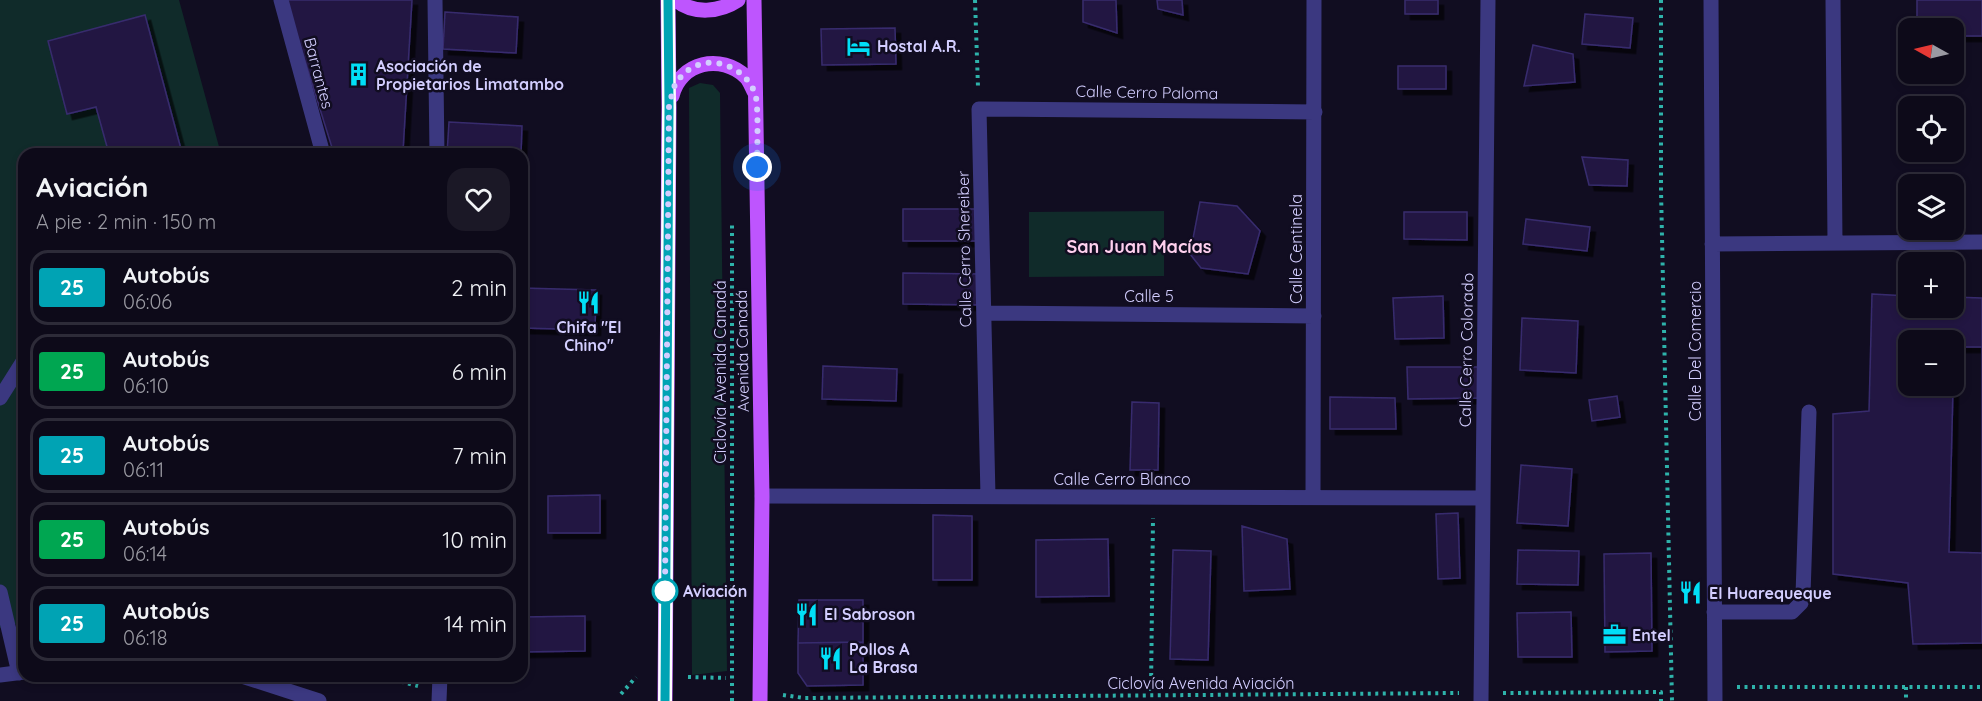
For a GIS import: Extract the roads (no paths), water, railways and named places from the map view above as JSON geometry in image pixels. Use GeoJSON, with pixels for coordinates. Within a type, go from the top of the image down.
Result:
{"type":"FeatureCollection","features":[{"type":"Feature","properties":{"kind":"main road"},"geometry":{"type":"LineString","coordinates":[[665,701],[668,0]]}},
{"type":"Feature","properties":{"kind":"main road"},"geometry":{"type":"LineString","coordinates":[[676,0],[697,10],[714,10],[738,0]]}},
{"type":"Feature","properties":{"kind":"main road","name":"Avenida Canadá"},"geometry":{"type":"LineString","coordinates":[[754,0],[762,496],[760,697]]}},
{"type":"Feature","properties":{"kind":"main road"},"geometry":{"type":"LineString","coordinates":[[669,107],[675,85],[690,69],[710,62],[732,66],[748,78],[756,96]]}},
{"type":"Feature","properties":{"kind":"street","name":"Barrantes"},"geometry":{"type":"LineString","coordinates":[[281,0],[321,148]]}},
{"type":"Feature","properties":{"kind":"street"},"geometry":{"type":"LineString","coordinates":[[435,0],[436,148]]}},
{"type":"Feature","properties":{"kind":"street","name":"Calle Centinela"},"geometry":{"type":"LineString","coordinates":[[1313,497],[1314,0]]}},
{"type":"Feature","properties":{"kind":"street","name":"Calle Cerro Colorado"},"geometry":{"type":"LineString","coordinates":[[1481,697],[1488,0]]}},
{"type":"Feature","properties":{"kind":"street","name":"Calle Del Comercio"},"geometry":{"type":"LineString","coordinates":[[1711,0],[1715,694]]}},
{"type":"Feature","properties":{"kind":"street"},"geometry":{"type":"LineString","coordinates":[[1833,0],[1834,243]]}},
{"type":"Feature","properties":{"kind":"street","name":"Calle Cerro Paloma"},"geometry":{"type":"LineString","coordinates":[[979,109],[1315,112]]}},
{"type":"Feature","properties":{"kind":"street","name":"Calle Cerro Shereiber"},"geometry":{"type":"LineString","coordinates":[[979,109],[988,496]]}},
{"type":"Feature","properties":{"kind":"street"},"geometry":{"type":"LineString","coordinates":[[1712,244],[1982,242]]}},
{"type":"Feature","properties":{"kind":"street","name":"Calle 5"},"geometry":{"type":"LineString","coordinates":[[984,313],[1314,316]]}},
{"type":"Feature","properties":{"kind":"street"},"geometry":{"type":"LineString","coordinates":[[0,398],[18,370]]}},
{"type":"Feature","properties":{"kind":"street"},"geometry":{"type":"LineString","coordinates":[[1714,612],[1792,612],[1801,603],[1809,412]]}},
{"type":"Feature","properties":{"kind":"street","name":"Calle Cerro Blanco"},"geometry":{"type":"LineString","coordinates":[[762,496],[1483,498]]}},
{"type":"Feature","properties":{"kind":"street"},"geometry":{"type":"LineString","coordinates":[[0,592],[18,657]]}},
{"type":"Feature","properties":{"kind":"street"},"geometry":{"type":"LineString","coordinates":[[0,675],[18,673]]}},
{"type":"Feature","properties":{"kind":"street"},"geometry":{"type":"LineString","coordinates":[[260,682],[319,701]]}},
{"type":"Feature","properties":{"kind":"place","name":"Hostal A.R."},"geometry":{"type":"Point","coordinates":[859,46]}},
{"type":"Feature","properties":{"kind":"place","name":"Asociación de Propietarios Limatambo"},"geometry":{"type":"Point","coordinates":[358,75]}},
{"type":"Feature","properties":{"kind":"place","name":"Chifa \"El Chino\""},"geometry":{"type":"Point","coordinates":[589,302]}},
{"type":"Feature","properties":{"kind":"place","name":"Aviación"},"geometry":{"type":"Point","coordinates":[665,591]}},
{"type":"Feature","properties":{"kind":"place","name":"El Huarequeque"},"geometry":{"type":"Point","coordinates":[1691,593]}},
{"type":"Feature","properties":{"kind":"place","name":"El Sabroson"},"geometry":{"type":"Point","coordinates":[806,614]}},
{"type":"Feature","properties":{"kind":"place","name":"Entel"},"geometry":{"type":"Point","coordinates":[1614,635]}},
{"type":"Feature","properties":{"kind":"place","name":"Pollos A La Brasa"},"geometry":{"type":"Point","coordinates":[831,658]}},
{"type":"Feature","properties":{"kind":"district","name":"San Juan Macías"},"geometry":{"type":"Point","coordinates":[1139,247]}}]}
